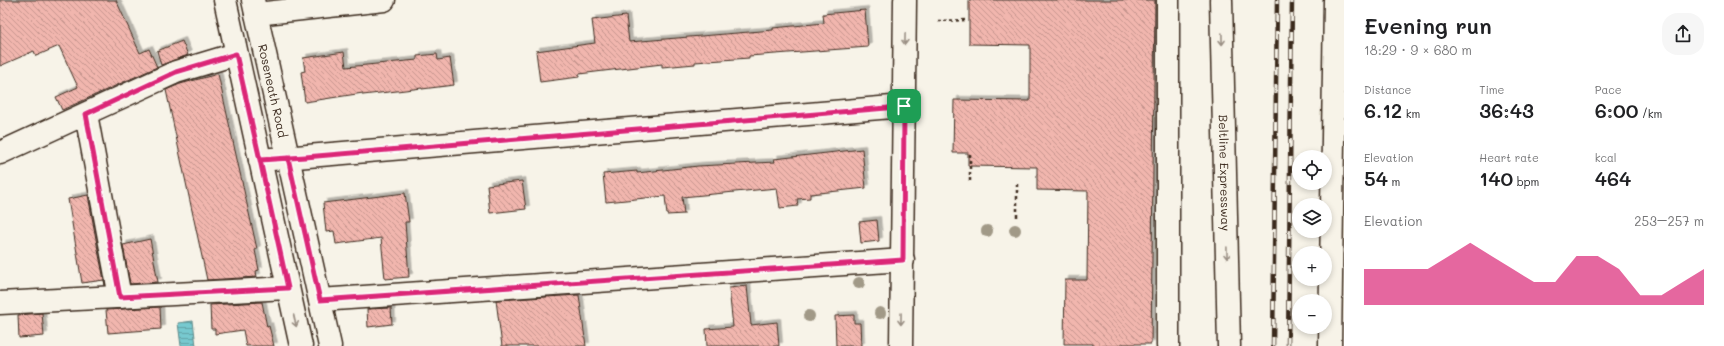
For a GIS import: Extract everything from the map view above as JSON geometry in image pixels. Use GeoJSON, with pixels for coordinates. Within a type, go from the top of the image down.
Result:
{"type":"FeatureCollection","features":[{"type":"Feature","properties":{"kind":"main road"},"geometry":{"type":"LineString","coordinates":[[225,0],[301,346]]}},
{"type":"Feature","properties":{"kind":"main road"},"geometry":{"type":"LineString","coordinates":[[254,7],[384,0]]}},
{"type":"Feature","properties":{"kind":"main road"},"geometry":{"type":"LineString","coordinates":[[901,346],[905,0]]}},
{"type":"Feature","properties":{"kind":"main road"},"geometry":{"type":"LineString","coordinates":[[1168,0],[1168,346]]}},
{"type":"Feature","properties":{"kind":"main road","name":"Beltline Expressway"},"geometry":{"type":"LineString","coordinates":[[1221,0],[1229,346]]}},
{"type":"Feature","properties":{"kind":"main road"},"geometry":{"type":"LineString","coordinates":[[1330,346],[1335,0]]}},
{"type":"Feature","properties":{"kind":"main road","name":"Roseneath Road"},"geometry":{"type":"LineString","coordinates":[[254,7],[330,346]]}},
{"type":"Feature","properties":{"kind":"main road"},"geometry":{"type":"LineString","coordinates":[[0,153],[176,72],[236,54]]}},
{"type":"Feature","properties":{"kind":"main road"},"geometry":{"type":"LineString","coordinates":[[260,160],[904,106]]}},
{"type":"Feature","properties":{"kind":"main road"},"geometry":{"type":"LineString","coordinates":[[86,114],[120,297]]}},
{"type":"Feature","properties":{"kind":"main road"},"geometry":{"type":"LineString","coordinates":[[320,300],[903,260]]}},
{"type":"Feature","properties":{"kind":"main road"},"geometry":{"type":"LineString","coordinates":[[0,303],[288,288]]}},
{"type":"Feature","properties":{"kind":"path"},"geometry":{"type":"LineString","coordinates":[[938,21],[967,20]]}},
{"type":"Feature","properties":{"kind":"path"},"geometry":{"type":"LineString","coordinates":[[970,154],[970,181]]}},
{"type":"Feature","properties":{"kind":"path"},"geometry":{"type":"LineString","coordinates":[[1017,182],[1017,217]]}},
{"type":"Feature","properties":{"kind":"water"},"geometry":{"type":"Polygon","coordinates":[[[193,321],[196,346],[181,346],[178,323],[193,321]]]}},
{"type":"Feature","properties":{"kind":"building"},"geometry":{"type":"Polygon","coordinates":[[[0,0],[116,0],[140,53],[149,49],[157,67],[62,110],[56,97],[78,87],[59,46],[36,56],[34,51],[0,66],[0,0]]]}},
{"type":"Feature","properties":{"kind":"building"},"geometry":{"type":"Polygon","coordinates":[[[969,0],[1155,0],[1151,344],[1093,346],[1093,344],[1064,344],[1065,280],[1087,280],[1088,191],[1037,190],[1037,167],[968,166],[968,153],[953,153],[954,100],[1030,101],[1030,45],[969,44],[969,0]]]}},
{"type":"Feature","properties":{"kind":"building"},"geometry":{"type":"Polygon","coordinates":[[[865,10],[868,47],[749,56],[749,58],[695,62],[695,64],[662,67],[662,64],[579,74],[579,77],[540,82],[536,51],[595,43],[592,20],[626,16],[629,42],[773,30],[773,28],[824,23],[823,14],[865,10]]]}},
{"type":"Feature","properties":{"kind":"building"},"geometry":{"type":"Polygon","coordinates":[[[182,41],[188,55],[161,65],[157,51],[182,41]]]}},
{"type":"Feature","properties":{"kind":"building"},"geometry":{"type":"Polygon","coordinates":[[[344,52],[346,67],[417,60],[417,56],[437,54],[438,60],[450,58],[454,85],[363,95],[363,93],[305,102],[301,72],[305,71],[303,58],[344,52]]]}},
{"type":"Feature","properties":{"kind":"building"},"geometry":{"type":"Polygon","coordinates":[[[218,74],[257,249],[255,250],[259,270],[256,271],[257,277],[207,280],[166,90],[180,84],[218,74]]]}},
{"type":"Feature","properties":{"kind":"building"},"geometry":{"type":"Polygon","coordinates":[[[862,149],[866,188],[810,194],[810,198],[797,199],[798,206],[780,208],[777,188],[682,197],[684,214],[667,215],[665,196],[606,202],[603,174],[637,171],[637,173],[698,166],[775,162],[774,159],[862,149]]]}},
{"type":"Feature","properties":{"kind":"building"},"geometry":{"type":"Polygon","coordinates":[[[522,181],[526,209],[490,213],[487,185],[522,181]]]}},
{"type":"Feature","properties":{"kind":"building"},"geometry":{"type":"Polygon","coordinates":[[[405,193],[409,222],[405,222],[409,277],[385,279],[381,238],[336,244],[334,231],[326,232],[323,203],[405,193]]]}},
{"type":"Feature","properties":{"kind":"building"},"geometry":{"type":"Polygon","coordinates":[[[88,195],[104,280],[82,283],[68,199],[88,195]]]}},
{"type":"Feature","properties":{"kind":"building"},"geometry":{"type":"Polygon","coordinates":[[[877,220],[879,241],[861,243],[859,222],[877,220]]]}},
{"type":"Feature","properties":{"kind":"building"},"geometry":{"type":"Polygon","coordinates":[[[150,239],[158,282],[130,284],[123,245],[150,239]]]}},
{"type":"Feature","properties":{"kind":"building"},"geometry":{"type":"Polygon","coordinates":[[[747,286],[751,325],[777,322],[779,346],[707,346],[706,329],[733,327],[729,288],[747,286]]]}},
{"type":"Feature","properties":{"kind":"building"},"geometry":{"type":"Polygon","coordinates":[[[579,295],[586,346],[502,346],[496,300],[579,295]]]}},
{"type":"Feature","properties":{"kind":"building"},"geometry":{"type":"Polygon","coordinates":[[[262,302],[267,327],[269,326],[274,346],[246,346],[243,330],[215,334],[215,329],[211,329],[210,305],[262,302]]]}},
{"type":"Feature","properties":{"kind":"building"},"geometry":{"type":"Polygon","coordinates":[[[160,307],[161,329],[108,333],[106,310],[160,307]]]}},
{"type":"Feature","properties":{"kind":"building"},"geometry":{"type":"Polygon","coordinates":[[[391,308],[392,324],[368,327],[367,309],[391,308]]]}},
{"type":"Feature","properties":{"kind":"building"},"geometry":{"type":"Polygon","coordinates":[[[42,313],[44,336],[19,338],[18,315],[42,313]]]}},
{"type":"Feature","properties":{"kind":"building"},"geometry":{"type":"Polygon","coordinates":[[[854,315],[854,323],[860,323],[861,346],[836,346],[835,316],[854,315]]]}},
{"type":"Feature","properties":{"kind":"railway"},"geometry":{"type":"LineString","coordinates":[[1273,346],[1277,0]]}},
{"type":"Feature","properties":{"kind":"railway"},"geometry":{"type":"LineString","coordinates":[[1288,346],[1292,0]]}},
{"type":"Feature","properties":{"kind":"route"},"geometry":{"type":"LineString","coordinates":[[904,106],[260,160],[288,288],[120,297],[86,114],[176,72],[236,54],[260,160],[288,158],[320,300],[903,260],[904,106]]}}]}
